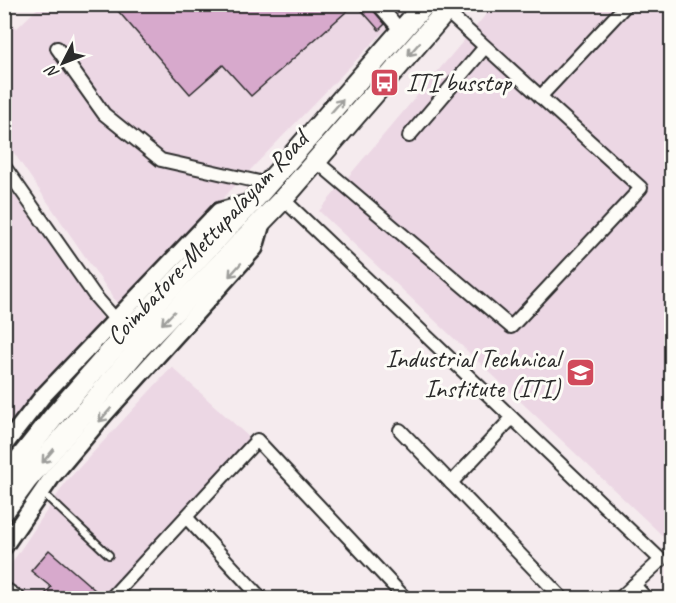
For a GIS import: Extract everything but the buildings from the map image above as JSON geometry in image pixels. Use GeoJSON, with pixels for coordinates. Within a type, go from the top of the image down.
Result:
{"type":"FeatureCollection","features":[{"type":"Feature","properties":{"kind":"highway"},"geometry":{"type":"LineString","coordinates":[[4,479],[56,414],[118,343],[252,202],[425,4]]}},
{"type":"Feature","properties":{"kind":"highway","name":"Coimbatore-Mettupalayam Road"},"geometry":{"type":"LineString","coordinates":[[4,511],[140,347],[283,199],[449,8]]}},
{"type":"Feature","properties":{"kind":"street"},"geometry":{"type":"LineString","coordinates":[[378,4],[402,32]]}},
{"type":"Feature","properties":{"kind":"street"},"geometry":{"type":"LineString","coordinates":[[540,96],[627,4]]}},
{"type":"Feature","properties":{"kind":"street"},"geometry":{"type":"LineString","coordinates":[[668,4],[672,8]]}},
{"type":"Feature","properties":{"kind":"street"},"geometry":{"type":"LineString","coordinates":[[316,161],[512,327],[641,188],[485,47],[449,8]]}},
{"type":"Feature","properties":{"kind":"street"},"geometry":{"type":"LineString","coordinates":[[409,136],[485,47]]}},
{"type":"Feature","properties":{"kind":"street"},"geometry":{"type":"LineString","coordinates":[[57,48],[104,114],[161,160],[268,184]]}},
{"type":"Feature","properties":{"kind":"street"},"geometry":{"type":"LineString","coordinates":[[4,166],[95,296],[115,319]]}},
{"type":"Feature","properties":{"kind":"street"},"geometry":{"type":"LineString","coordinates":[[283,199],[661,560]]}},
{"type":"Feature","properties":{"kind":"street"},"geometry":{"type":"LineString","coordinates":[[4,446],[43,396],[219,211],[252,202]]}},
{"type":"Feature","properties":{"kind":"street"},"geometry":{"type":"LineString","coordinates":[[4,547],[52,477],[105,414],[255,248],[263,220]]}},
{"type":"Feature","properties":{"kind":"street"},"geometry":{"type":"LineString","coordinates":[[451,483],[512,418]]}},
{"type":"Feature","properties":{"kind":"street"},"geometry":{"type":"LineString","coordinates":[[399,430],[562,598]]}},
{"type":"Feature","properties":{"kind":"street"},"geometry":{"type":"LineString","coordinates":[[119,596],[186,517],[257,440],[405,598]]}},
{"type":"Feature","properties":{"kind":"street"},"geometry":{"type":"LineString","coordinates":[[186,517],[261,598]]}},
{"type":"Feature","properties":{"kind":"street"},"geometry":{"type":"LineString","coordinates":[[620,598],[672,551]]}},
{"type":"Feature","properties":{"kind":"street"},"geometry":{"type":"LineString","coordinates":[[634,585],[646,598]]}},
{"type":"Feature","properties":{"kind":"street"},"geometry":{"type":"LineString","coordinates":[[4,588],[19,598]]}},
{"type":"Feature","properties":{"kind":"lane"},"geometry":{"type":"LineString","coordinates":[[42,492],[109,555]]}},
{"type":"Feature","properties":{"kind":"shaded area"},"geometry":{"type":"Polygon","coordinates":[[[372,4],[389,26],[119,306],[5,140],[4,16],[17,28],[41,5],[372,4]]]}},
{"type":"Feature","properties":{"kind":"shaded area","name":"Industrial Technical Institute (ITI)"},"geometry":{"type":"Polygon","coordinates":[[[494,5],[671,5],[671,534],[664,537],[319,211],[494,5]]]}},
{"type":"Feature","properties":{"kind":"shaded area"},"geometry":{"type":"Polygon","coordinates":[[[4,181],[103,319],[5,446],[4,446],[4,181]]]}},
{"type":"Feature","properties":{"kind":"shaded area"},"geometry":{"type":"Polygon","coordinates":[[[172,367],[251,439],[104,598],[29,598],[5,581],[5,573],[66,482],[172,367]]]}},
{"type":"Feature","properties":{"kind":"place","name":"ITI busstop"},"geometry":{"type":"Point","coordinates":[385,82]}},
{"type":"Feature","properties":{"kind":"place","name":"Industrial Technical Institute (ITI)"},"geometry":{"type":"Point","coordinates":[581,373]}}]}
